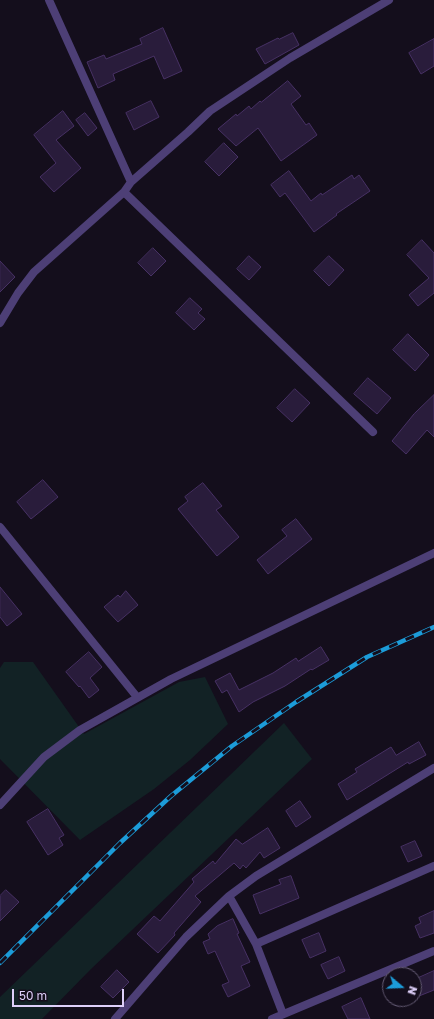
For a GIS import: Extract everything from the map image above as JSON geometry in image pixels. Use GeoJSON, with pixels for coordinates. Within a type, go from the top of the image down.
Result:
{"type":"FeatureCollection","features":[{"type":"Feature","properties":{"kind":"street"},"geometry":{"type":"LineString","coordinates":[[49,0],[131,182]]}},
{"type":"Feature","properties":{"kind":"street"},"geometry":{"type":"LineString","coordinates":[[0,323],[18,293],[34,272],[124,192],[131,182],[210,111],[290,58],[389,0]]}},
{"type":"Feature","properties":{"kind":"street"},"geometry":{"type":"LineString","coordinates":[[124,192],[373,432]]}},
{"type":"Feature","properties":{"kind":"street"},"geometry":{"type":"LineString","coordinates":[[0,527],[137,697]]}},
{"type":"Feature","properties":{"kind":"street"},"geometry":{"type":"LineString","coordinates":[[0,805],[44,757],[80,730],[171,679],[434,553]]}},
{"type":"Feature","properties":{"kind":"street"},"geometry":{"type":"LineString","coordinates":[[115,1019],[186,937],[229,896],[256,876],[434,768]]}},
{"type":"Feature","properties":{"kind":"street"},"geometry":{"type":"LineString","coordinates":[[256,944],[434,866]]}},
{"type":"Feature","properties":{"kind":"street"},"geometry":{"type":"LineString","coordinates":[[229,896],[256,944],[283,1014]]}},
{"type":"Feature","properties":{"kind":"street"},"geometry":{"type":"LineString","coordinates":[[272,1019],[434,951]]}},
{"type":"Feature","properties":{"kind":"shaded area"},"geometry":{"type":"Polygon","coordinates":[[[4,662],[33,662],[84,734],[179,682],[205,677],[228,724],[190,760],[154,789],[80,840],[0,759],[0,668],[4,662]]]}},
{"type":"Feature","properties":{"kind":"shaded area"},"geometry":{"type":"Polygon","coordinates":[[[284,723],[312,759],[91,969],[42,1019],[0,1019],[0,997],[284,723]]]}},
{"type":"Feature","properties":{"kind":"building"},"geometry":{"type":"Polygon","coordinates":[[[163,28],[182,71],[164,79],[154,56],[113,74],[115,80],[98,88],[87,62],[104,55],[106,59],[142,44],[140,39],[163,28]]]}},
{"type":"Feature","properties":{"kind":"building"},"geometry":{"type":"Polygon","coordinates":[[[293,33],[299,45],[265,64],[256,49],[278,38],[279,39],[293,33]]]}},
{"type":"Feature","properties":{"kind":"building"},"geometry":{"type":"Polygon","coordinates":[[[434,39],[434,66],[421,74],[409,53],[434,39]]]}},
{"type":"Feature","properties":{"kind":"building"},"geometry":{"type":"Polygon","coordinates":[[[288,81],[301,96],[291,104],[306,125],[309,123],[317,135],[281,161],[258,128],[236,146],[218,129],[236,114],[237,116],[249,106],[251,109],[288,81]]]}},
{"type":"Feature","properties":{"kind":"building"},"geometry":{"type":"Polygon","coordinates":[[[151,101],[159,117],[134,130],[126,113],[151,101]]]}},
{"type":"Feature","properties":{"kind":"building"},"geometry":{"type":"Polygon","coordinates":[[[63,111],[74,126],[56,140],[81,168],[54,192],[40,177],[56,163],[34,135],[63,111]]]}},
{"type":"Feature","properties":{"kind":"building"},"geometry":{"type":"Polygon","coordinates":[[[85,113],[97,128],[88,136],[76,120],[85,113]]]}},
{"type":"Feature","properties":{"kind":"building"},"geometry":{"type":"Polygon","coordinates":[[[224,143],[238,157],[219,176],[205,162],[224,143]]]}},
{"type":"Feature","properties":{"kind":"building"},"geometry":{"type":"Polygon","coordinates":[[[289,171],[311,201],[321,193],[322,195],[352,175],[354,179],[359,175],[370,191],[336,214],[337,215],[314,232],[285,193],[280,197],[271,185],[289,171]]]}},
{"type":"Feature","properties":{"kind":"building"},"geometry":{"type":"Polygon","coordinates":[[[422,240],[434,253],[434,293],[418,306],[409,295],[429,278],[407,255],[422,240]]]}},
{"type":"Feature","properties":{"kind":"building"},"geometry":{"type":"Polygon","coordinates":[[[153,248],[166,261],[151,276],[138,263],[153,248]]]}},
{"type":"Feature","properties":{"kind":"building"},"geometry":{"type":"Polygon","coordinates":[[[249,256],[261,267],[249,280],[237,269],[249,256]]]}},
{"type":"Feature","properties":{"kind":"building"},"geometry":{"type":"Polygon","coordinates":[[[329,256],[344,270],[329,286],[314,271],[329,256]]]}},
{"type":"Feature","properties":{"kind":"building"},"geometry":{"type":"Polygon","coordinates":[[[0,261],[15,277],[0,292],[0,261]]]}},
{"type":"Feature","properties":{"kind":"building"},"geometry":{"type":"Polygon","coordinates":[[[190,298],[202,309],[198,313],[205,319],[194,330],[176,313],[190,298]]]}},
{"type":"Feature","properties":{"kind":"building"},"geometry":{"type":"Polygon","coordinates":[[[408,334],[429,355],[415,371],[393,350],[408,334]]]}},
{"type":"Feature","properties":{"kind":"building"},"geometry":{"type":"Polygon","coordinates":[[[368,378],[391,398],[377,414],[354,394],[368,378]]]}},
{"type":"Feature","properties":{"kind":"building"},"geometry":{"type":"Polygon","coordinates":[[[295,389],[310,403],[292,422],[277,408],[295,389]]]}},
{"type":"Feature","properties":{"kind":"building"},"geometry":{"type":"Polygon","coordinates":[[[434,395],[434,437],[427,430],[406,454],[392,441],[414,414],[434,395]]]}},
{"type":"Feature","properties":{"kind":"building"},"geometry":{"type":"Polygon","coordinates":[[[43,480],[58,497],[31,519],[17,502],[43,480]]]}},
{"type":"Feature","properties":{"kind":"building"},"geometry":{"type":"Polygon","coordinates":[[[203,483],[222,506],[216,510],[239,537],[217,556],[178,509],[188,501],[185,497],[203,483]]]}},
{"type":"Feature","properties":{"kind":"building"},"geometry":{"type":"Polygon","coordinates":[[[296,519],[312,539],[268,574],[257,560],[287,536],[282,530],[296,519]]]}},
{"type":"Feature","properties":{"kind":"building"},"geometry":{"type":"Polygon","coordinates":[[[0,587],[22,614],[7,626],[0,617],[0,587]]]}},
{"type":"Feature","properties":{"kind":"building"},"geometry":{"type":"Polygon","coordinates":[[[126,591],[138,605],[118,622],[104,607],[118,595],[120,597],[126,591]]]}},
{"type":"Feature","properties":{"kind":"building"},"geometry":{"type":"Polygon","coordinates":[[[321,647],[329,660],[312,670],[311,669],[285,686],[253,702],[239,712],[227,690],[222,693],[215,681],[230,673],[239,690],[273,673],[296,658],[298,661],[321,647]]]}},
{"type":"Feature","properties":{"kind":"building"},"geometry":{"type":"Polygon","coordinates":[[[89,652],[102,667],[90,678],[99,690],[89,698],[80,686],[79,687],[66,672],[89,652]]]}},
{"type":"Feature","properties":{"kind":"building"},"geometry":{"type":"Polygon","coordinates":[[[419,742],[426,755],[409,764],[408,762],[347,800],[338,784],[357,772],[355,769],[391,747],[396,755],[419,742]]]}},
{"type":"Feature","properties":{"kind":"building"},"geometry":{"type":"Polygon","coordinates":[[[300,801],[311,817],[296,827],[286,811],[300,801]]]}},
{"type":"Feature","properties":{"kind":"building"},"geometry":{"type":"Polygon","coordinates":[[[48,809],[64,835],[59,838],[63,845],[48,855],[27,822],[48,809]]]}},
{"type":"Feature","properties":{"kind":"building"},"geometry":{"type":"Polygon","coordinates":[[[268,828],[280,848],[264,858],[260,852],[246,868],[243,865],[240,869],[234,863],[195,896],[201,902],[174,933],[175,935],[158,953],[137,934],[154,916],[160,921],[194,882],[192,879],[213,861],[215,864],[236,839],[242,844],[268,828]]]}},
{"type":"Feature","properties":{"kind":"building"},"geometry":{"type":"Polygon","coordinates":[[[415,841],[422,856],[408,862],[401,847],[415,841]]]}},
{"type":"Feature","properties":{"kind":"building"},"geometry":{"type":"Polygon","coordinates":[[[291,876],[299,898],[260,914],[253,895],[281,884],[279,880],[291,876]]]}},
{"type":"Feature","properties":{"kind":"building"},"geometry":{"type":"Polygon","coordinates":[[[6,890],[19,902],[0,921],[0,896],[6,890]]]}},
{"type":"Feature","properties":{"kind":"building"},"geometry":{"type":"Polygon","coordinates":[[[434,911],[434,933],[420,938],[415,926],[421,923],[419,918],[434,911]]]}},
{"type":"Feature","properties":{"kind":"building"},"geometry":{"type":"Polygon","coordinates":[[[233,919],[239,933],[237,934],[250,962],[241,966],[250,986],[228,997],[222,985],[229,982],[215,951],[208,954],[203,942],[210,939],[208,934],[217,926],[233,919]]]}},
{"type":"Feature","properties":{"kind":"building"},"geometry":{"type":"Polygon","coordinates":[[[319,933],[326,951],[310,958],[302,940],[319,933]]]}},
{"type":"Feature","properties":{"kind":"building"},"geometry":{"type":"Polygon","coordinates":[[[339,957],[345,971],[328,979],[321,965],[339,957]]]}},
{"type":"Feature","properties":{"kind":"building"},"geometry":{"type":"Polygon","coordinates":[[[117,970],[129,982],[113,998],[101,987],[117,970]]]}},
{"type":"Feature","properties":{"kind":"building"},"geometry":{"type":"Polygon","coordinates":[[[434,971],[434,990],[422,995],[422,976],[434,971]]]}},
{"type":"Feature","properties":{"kind":"building"},"geometry":{"type":"Polygon","coordinates":[[[361,998],[370,1019],[348,1019],[342,1007],[361,998]]]}},
{"type":"Feature","properties":{"kind":"railway"},"geometry":{"type":"LineString","coordinates":[[0,963],[120,843],[171,796],[232,746],[296,702],[367,657],[434,627]]}}]}
